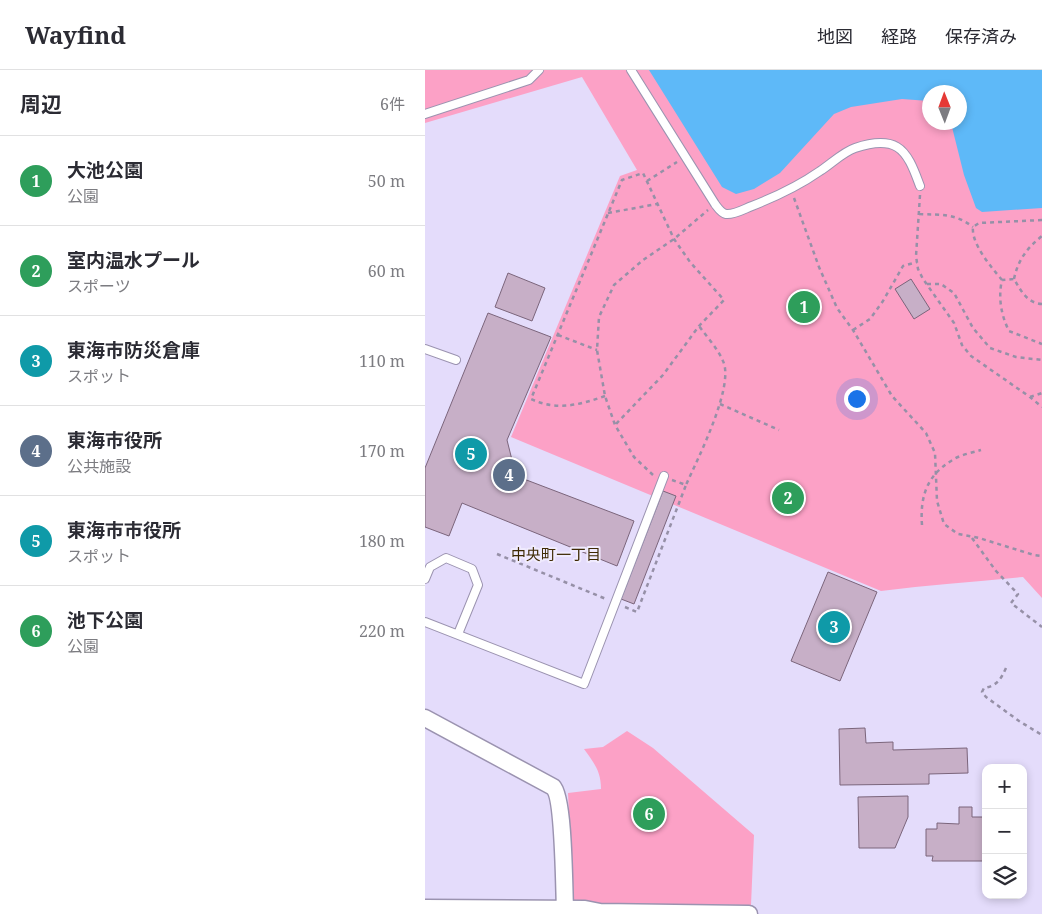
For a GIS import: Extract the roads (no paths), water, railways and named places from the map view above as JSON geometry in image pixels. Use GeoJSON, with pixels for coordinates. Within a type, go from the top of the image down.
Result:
{"type":"FeatureCollection","features":[{"type":"Feature","properties":{"kind":"street"},"geometry":{"type":"LineString","coordinates":[[425,718],[553,787],[557,791],[561,815],[565,910]]}},
{"type":"Feature","properties":{"kind":"street"},"geometry":{"type":"LineString","coordinates":[[425,908],[585,909],[599,912],[749,914]]}},
{"type":"Feature","properties":{"kind":"lane"},"geometry":{"type":"LineString","coordinates":[[425,114],[529,80],[539,70]]}},
{"type":"Feature","properties":{"kind":"lane"},"geometry":{"type":"LineString","coordinates":[[631,70],[721,212],[726,214],[735,213],[762,202],[818,172],[853,148],[872,144],[887,144],[896,147],[904,153],[912,166],[920,186]]}},
{"type":"Feature","properties":{"kind":"lane"},"geometry":{"type":"LineString","coordinates":[[425,348],[456,360]]}},
{"type":"Feature","properties":{"kind":"lane"},"geometry":{"type":"LineString","coordinates":[[425,622],[584,684],[663,480]]}},
{"type":"Feature","properties":{"kind":"lane"},"geometry":{"type":"LineString","coordinates":[[425,579],[430,567],[446,558],[472,568],[478,584],[458,634]]}},
{"type":"Feature","properties":{"kind":"water"},"geometry":{"type":"Polygon","coordinates":[[[649,70],[1042,70],[1042,208],[982,212],[976,208],[964,175],[953,130],[967,130],[967,85],[922,85],[922,100],[902,99],[851,107],[834,114],[780,173],[754,189],[736,194],[722,187],[649,70]]]}},
{"type":"Feature","properties":{"kind":"place","name":"大池公園"},"geometry":{"type":"Point","coordinates":[804,307]}},
{"type":"Feature","properties":{"kind":"place","name":"東海市市役所"},"geometry":{"type":"Point","coordinates":[471,454]}},
{"type":"Feature","properties":{"kind":"place","name":"東海市役所"},"geometry":{"type":"Point","coordinates":[509,475]}},
{"type":"Feature","properties":{"kind":"place","name":"室内温水プール"},"geometry":{"type":"Point","coordinates":[788,498]}},
{"type":"Feature","properties":{"kind":"place","name":"東海市防災倉庫"},"geometry":{"type":"Point","coordinates":[834,627]}},
{"type":"Feature","properties":{"kind":"place","name":"池下公園"},"geometry":{"type":"Point","coordinates":[649,814]}},
{"type":"Feature","properties":{"kind":"district","name":"中央町一丁目"},"geometry":{"type":"Point","coordinates":[556,554]}}]}
